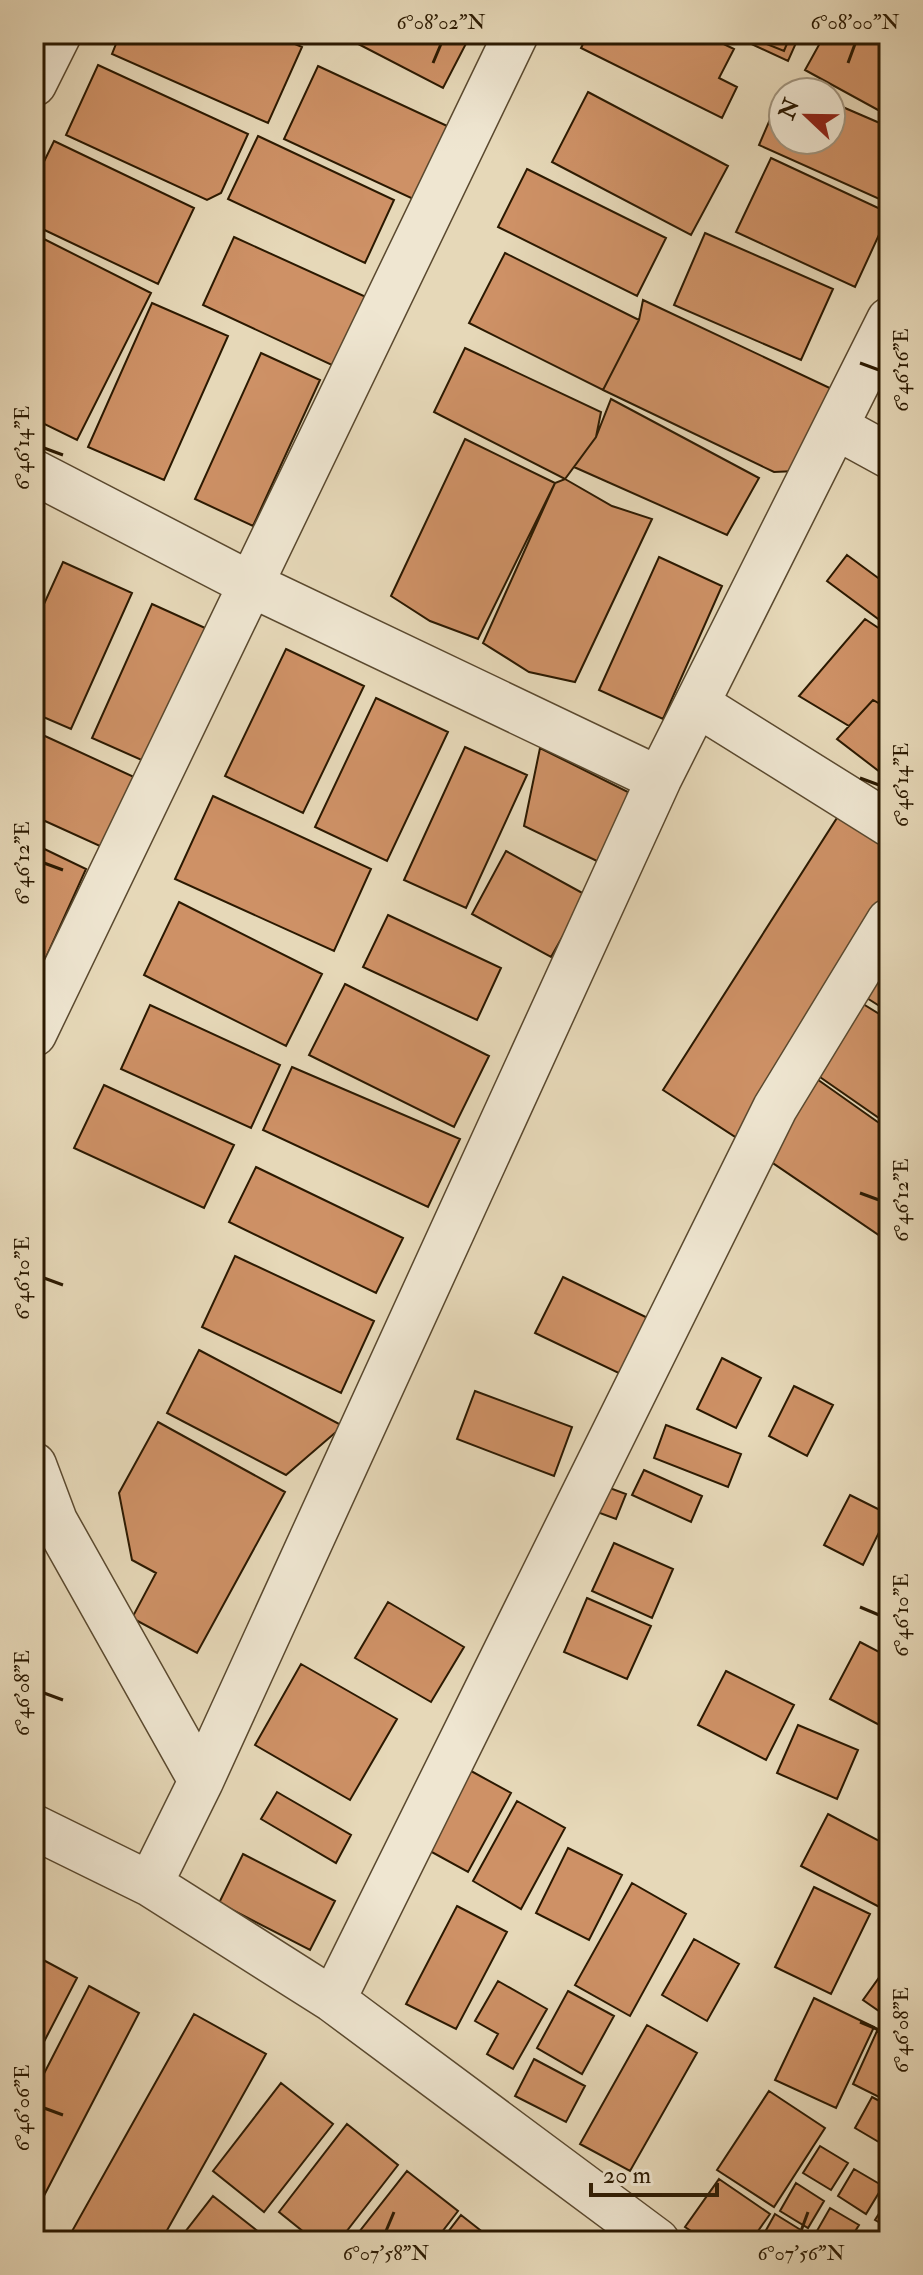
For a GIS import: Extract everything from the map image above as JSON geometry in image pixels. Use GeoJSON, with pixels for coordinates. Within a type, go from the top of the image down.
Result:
{"type":"FeatureCollection","features":[{"type":"Feature","properties":{"kind":"street"},"geometry":{"type":"LineString","coordinates":[[34,84],[59,34]]}},
{"type":"Feature","properties":{"kind":"street"},"geometry":{"type":"LineString","coordinates":[[34,1034],[516,34]]}},
{"type":"Feature","properties":{"kind":"street"},"geometry":{"type":"LineString","coordinates":[[150,1884],[201,1781],[659,779],[889,320]]}},
{"type":"Feature","properties":{"kind":"street"},"geometry":{"type":"LineString","coordinates":[[836,427],[889,456]]}},
{"type":"Feature","properties":{"kind":"street"},"geometry":{"type":"LineString","coordinates":[[34,472],[252,585],[659,779]]}},
{"type":"Feature","properties":{"kind":"street"},"geometry":{"type":"LineString","coordinates":[[697,704],[889,824]]}},
{"type":"Feature","properties":{"kind":"street"},"geometry":{"type":"LineString","coordinates":[[333,2000],[775,1108],[889,921]]}},
{"type":"Feature","properties":{"kind":"street"},"geometry":{"type":"LineString","coordinates":[[34,1465],[55,1521],[201,1781]]}},
{"type":"Feature","properties":{"kind":"street"},"geometry":{"type":"LineString","coordinates":[[34,1827],[150,1884],[333,2000],[657,2241]]}},
{"type":"Feature","properties":{"kind":"building"},"geometry":{"type":"Polygon","coordinates":[[[120,34],[272,34],[302,47],[268,123],[112,54],[120,34]]]}},
{"type":"Feature","properties":{"kind":"building"},"geometry":{"type":"Polygon","coordinates":[[[339,34],[471,34],[443,88],[339,34]]]}},
{"type":"Feature","properties":{"kind":"building"},"geometry":{"type":"Polygon","coordinates":[[[588,34],[703,34],[734,49],[719,78],[737,87],[722,118],[581,48],[588,34]]]}},
{"type":"Feature","properties":{"kind":"building"},"geometry":{"type":"Polygon","coordinates":[[[730,34],[800,34],[788,61],[730,34]]]}},
{"type":"Feature","properties":{"kind":"building"},"geometry":{"type":"Polygon","coordinates":[[[742,34],[791,34],[784,51],[742,34]]]}},
{"type":"Feature","properties":{"kind":"building"},"geometry":{"type":"Polygon","coordinates":[[[825,34],[889,34],[889,116],[847,93],[847,76],[816,76],[805,70],[825,34]]]}},
{"type":"Feature","properties":{"kind":"building"},"geometry":{"type":"Polygon","coordinates":[[[98,65],[248,134],[221,193],[207,200],[66,135],[98,65]]]}},
{"type":"Feature","properties":{"kind":"building"},"geometry":{"type":"Polygon","coordinates":[[[318,66],[458,131],[424,204],[284,139],[318,66]]]}},
{"type":"Feature","properties":{"kind":"building"},"geometry":{"type":"Polygon","coordinates":[[[588,92],[728,166],[691,235],[552,162],[588,92]]]}},
{"type":"Feature","properties":{"kind":"building"},"geometry":{"type":"Polygon","coordinates":[[[847,109],[882,124],[880,144],[889,148],[889,196],[886,202],[784,156],[847,156],[847,109]]]}},
{"type":"Feature","properties":{"kind":"building"},"geometry":{"type":"Polygon","coordinates":[[[767,126],[767,149],[759,145],[767,126]]]}},
{"type":"Feature","properties":{"kind":"building"},"geometry":{"type":"Polygon","coordinates":[[[258,136],[394,200],[365,263],[228,199],[258,136]]]}},
{"type":"Feature","properties":{"kind":"building"},"geometry":{"type":"Polygon","coordinates":[[[54,141],[194,208],[158,284],[34,225],[34,182],[54,141]]]}},
{"type":"Feature","properties":{"kind":"building"},"geometry":{"type":"Polygon","coordinates":[[[771,158],[889,213],[855,287],[736,232],[771,158]]]}},
{"type":"Feature","properties":{"kind":"building"},"geometry":{"type":"Polygon","coordinates":[[[527,169],[666,238],[637,296],[498,227],[527,169]]]}},
{"type":"Feature","properties":{"kind":"building"},"geometry":{"type":"Polygon","coordinates":[[[705,233],[833,289],[801,360],[674,305],[705,233]]]}},
{"type":"Feature","properties":{"kind":"building"},"geometry":{"type":"Polygon","coordinates":[[[34,234],[151,293],[77,440],[34,419],[34,234]]]}},
{"type":"Feature","properties":{"kind":"building"},"geometry":{"type":"Polygon","coordinates":[[[234,237],[366,297],[334,366],[203,305],[234,237]]]}},
{"type":"Feature","properties":{"kind":"building"},"geometry":{"type":"Polygon","coordinates":[[[505,253],[639,320],[603,390],[469,323],[505,253]]]}},
{"type":"Feature","properties":{"kind":"building"},"geometry":{"type":"Polygon","coordinates":[[[643,300],[834,390],[796,471],[774,472],[603,390],[639,320],[643,300]]]}},
{"type":"Feature","properties":{"kind":"building"},"geometry":{"type":"Polygon","coordinates":[[[152,303],[228,336],[164,480],[88,447],[152,303]]]}},
{"type":"Feature","properties":{"kind":"building"},"geometry":{"type":"Polygon","coordinates":[[[465,348],[601,412],[596,437],[565,479],[434,412],[465,348]]]}},
{"type":"Feature","properties":{"kind":"building"},"geometry":{"type":"Polygon","coordinates":[[[261,353],[320,380],[253,526],[195,499],[261,353]]]}},
{"type":"Feature","properties":{"kind":"building"},"geometry":{"type":"Polygon","coordinates":[[[611,399],[759,478],[727,535],[574,467],[596,437],[611,399]]]}},
{"type":"Feature","properties":{"kind":"building"},"geometry":{"type":"Polygon","coordinates":[[[465,439],[555,483],[478,639],[430,621],[391,596],[465,439]]]}},
{"type":"Feature","properties":{"kind":"building"},"geometry":{"type":"Polygon","coordinates":[[[565,479],[612,506],[652,519],[575,682],[529,672],[483,643],[555,483],[565,479]]]}},
{"type":"Feature","properties":{"kind":"building"},"geometry":{"type":"Polygon","coordinates":[[[847,555],[889,586],[889,627],[827,581],[847,555]]]}},
{"type":"Feature","properties":{"kind":"building"},"geometry":{"type":"Polygon","coordinates":[[[659,557],[722,586],[663,719],[599,690],[659,557]]]}},
{"type":"Feature","properties":{"kind":"building"},"geometry":{"type":"Polygon","coordinates":[[[63,562],[132,593],[71,729],[34,713],[34,626],[63,562]]]}},
{"type":"Feature","properties":{"kind":"building"},"geometry":{"type":"Polygon","coordinates":[[[152,604],[214,632],[153,765],[92,738],[152,604]]]}},
{"type":"Feature","properties":{"kind":"building"},"geometry":{"type":"Polygon","coordinates":[[[865,619],[889,635],[889,709],[873,700],[849,726],[799,696],[865,619]]]}},
{"type":"Feature","properties":{"kind":"building"},"geometry":{"type":"Polygon","coordinates":[[[286,649],[364,686],[303,813],[225,776],[286,649]]]}},
{"type":"Feature","properties":{"kind":"building"},"geometry":{"type":"Polygon","coordinates":[[[376,698],[448,732],[387,861],[315,827],[376,698]]]}},
{"type":"Feature","properties":{"kind":"building"},"geometry":{"type":"Polygon","coordinates":[[[873,700],[889,709],[889,779],[837,739],[873,700]]]}},
{"type":"Feature","properties":{"kind":"building"},"geometry":{"type":"Polygon","coordinates":[[[34,731],[134,777],[102,847],[34,816],[34,731]]]}},
{"type":"Feature","properties":{"kind":"building"},"geometry":{"type":"Polygon","coordinates":[[[465,747],[527,775],[466,908],[404,880],[465,747]]]}},
{"type":"Feature","properties":{"kind":"building"},"geometry":{"type":"Polygon","coordinates":[[[540,748],[628,792],[619,837],[599,862],[524,826],[540,748]]]}},
{"type":"Feature","properties":{"kind":"building"},"geometry":{"type":"Polygon","coordinates":[[[213,796],[371,869],[334,951],[175,879],[213,796]]]}},
{"type":"Feature","properties":{"kind":"building"},"geometry":{"type":"Polygon","coordinates":[[[844,807],[889,836],[889,907],[740,1140],[663,1090],[844,807]]]}},
{"type":"Feature","properties":{"kind":"building"},"geometry":{"type":"Polygon","coordinates":[[[34,844],[86,869],[34,984],[34,844]]]}},
{"type":"Feature","properties":{"kind":"building"},"geometry":{"type":"Polygon","coordinates":[[[506,851],[586,895],[551,957],[472,914],[506,851]]]}},
{"type":"Feature","properties":{"kind":"building"},"geometry":{"type":"Polygon","coordinates":[[[179,902],[322,974],[286,1046],[144,975],[179,902]]]}},
{"type":"Feature","properties":{"kind":"building"},"geometry":{"type":"Polygon","coordinates":[[[388,915],[501,968],[477,1020],[363,967],[388,915]]]}},
{"type":"Feature","properties":{"kind":"building"},"geometry":{"type":"Polygon","coordinates":[[[889,951],[889,1012],[859,993],[889,951]]]}},
{"type":"Feature","properties":{"kind":"building"},"geometry":{"type":"Polygon","coordinates":[[[345,984],[489,1056],[454,1127],[309,1055],[345,984]]]}},
{"type":"Feature","properties":{"kind":"building"},"geometry":{"type":"Polygon","coordinates":[[[855,999],[889,1020],[889,1125],[817,1075],[855,999]]]}},
{"type":"Feature","properties":{"kind":"building"},"geometry":{"type":"Polygon","coordinates":[[[150,1005],[280,1065],[251,1128],[121,1069],[150,1005]]]}},
{"type":"Feature","properties":{"kind":"building"},"geometry":{"type":"Polygon","coordinates":[[[292,1067],[460,1139],[428,1207],[263,1130],[292,1067]]]}},
{"type":"Feature","properties":{"kind":"building"},"geometry":{"type":"Polygon","coordinates":[[[807,1072],[889,1130],[889,1242],[761,1155],[807,1072]]]}},
{"type":"Feature","properties":{"kind":"building"},"geometry":{"type":"Polygon","coordinates":[[[104,1085],[234,1145],[204,1208],[74,1148],[104,1085]]]}},
{"type":"Feature","properties":{"kind":"building"},"geometry":{"type":"Polygon","coordinates":[[[256,1167],[403,1238],[376,1293],[229,1222],[256,1167]]]}},
{"type":"Feature","properties":{"kind":"building"},"geometry":{"type":"Polygon","coordinates":[[[235,1256],[374,1321],[341,1393],[202,1327],[235,1256]]]}},
{"type":"Feature","properties":{"kind":"building"},"geometry":{"type":"Polygon","coordinates":[[[563,1277],[654,1321],[627,1377],[535,1333],[563,1277]]]}},
{"type":"Feature","properties":{"kind":"building"},"geometry":{"type":"Polygon","coordinates":[[[199,1350],[343,1426],[286,1475],[167,1413],[199,1350]]]}},
{"type":"Feature","properties":{"kind":"building"},"geometry":{"type":"Polygon","coordinates":[[[722,1358],[761,1378],[736,1428],[697,1409],[722,1358]]]}},
{"type":"Feature","properties":{"kind":"building"},"geometry":{"type":"Polygon","coordinates":[[[794,1386],[833,1405],[807,1456],[769,1436],[794,1386]]]}},
{"type":"Feature","properties":{"kind":"building"},"geometry":{"type":"Polygon","coordinates":[[[475,1391],[572,1427],[554,1476],[457,1439],[475,1391]]]}},
{"type":"Feature","properties":{"kind":"building"},"geometry":{"type":"Polygon","coordinates":[[[158,1422],[285,1492],[197,1653],[132,1618],[156,1573],[132,1560],[119,1493],[158,1422]]]}},
{"type":"Feature","properties":{"kind":"building"},"geometry":{"type":"Polygon","coordinates":[[[666,1425],[741,1454],[728,1487],[654,1458],[666,1425]]]}},
{"type":"Feature","properties":{"kind":"building"},"geometry":{"type":"Polygon","coordinates":[[[644,1470],[702,1496],[691,1522],[632,1495],[644,1470]]]}},
{"type":"Feature","properties":{"kind":"building"},"geometry":{"type":"Polygon","coordinates":[[[599,1484],[626,1494],[616,1519],[589,1509],[599,1484]]]}},
{"type":"Feature","properties":{"kind":"building"},"geometry":{"type":"Polygon","coordinates":[[[850,1495],[888,1514],[863,1565],[824,1545],[850,1495]]]}},
{"type":"Feature","properties":{"kind":"building"},"geometry":{"type":"Polygon","coordinates":[[[614,1543],[673,1569],[652,1618],[592,1591],[614,1543]]]}},
{"type":"Feature","properties":{"kind":"building"},"geometry":{"type":"Polygon","coordinates":[[[587,1598],[651,1626],[627,1679],[564,1652],[587,1598]]]}},
{"type":"Feature","properties":{"kind":"building"},"geometry":{"type":"Polygon","coordinates":[[[388,1602],[464,1647],[431,1702],[355,1658],[388,1602]]]}},
{"type":"Feature","properties":{"kind":"building"},"geometry":{"type":"Polygon","coordinates":[[[860,1642],[889,1657],[889,1730],[830,1699],[860,1642]]]}},
{"type":"Feature","properties":{"kind":"building"},"geometry":{"type":"Polygon","coordinates":[[[301,1664],[397,1719],[350,1800],[255,1745],[301,1664]]]}},
{"type":"Feature","properties":{"kind":"building"},"geometry":{"type":"Polygon","coordinates":[[[726,1671],[794,1705],[766,1760],[698,1725],[726,1671]]]}},
{"type":"Feature","properties":{"kind":"building"},"geometry":{"type":"Polygon","coordinates":[[[798,1725],[858,1750],[837,1799],[777,1773],[798,1725]]]}},
{"type":"Feature","properties":{"kind":"building"},"geometry":{"type":"Polygon","coordinates":[[[462,1766],[511,1793],[468,1872],[419,1845],[462,1766]]]}},
{"type":"Feature","properties":{"kind":"building"},"geometry":{"type":"Polygon","coordinates":[[[277,1792],[351,1835],[336,1863],[261,1819],[277,1792]]]}},
{"type":"Feature","properties":{"kind":"building"},"geometry":{"type":"Polygon","coordinates":[[[517,1801],[565,1828],[521,1909],[473,1881],[517,1801]]]}},
{"type":"Feature","properties":{"kind":"building"},"geometry":{"type":"Polygon","coordinates":[[[828,1814],[889,1846],[889,1912],[801,1866],[828,1814]]]}},
{"type":"Feature","properties":{"kind":"building"},"geometry":{"type":"Polygon","coordinates":[[[568,1848],[622,1875],[589,1940],[536,1913],[568,1848]]]}},
{"type":"Feature","properties":{"kind":"building"},"geometry":{"type":"Polygon","coordinates":[[[243,1854],[335,1901],[310,1950],[219,1903],[243,1854]]]}},
{"type":"Feature","properties":{"kind":"building"},"geometry":{"type":"Polygon","coordinates":[[[632,1883],[686,1914],[630,2016],[575,1985],[632,1883]]]}},
{"type":"Feature","properties":{"kind":"building"},"geometry":{"type":"Polygon","coordinates":[[[814,1887],[870,1914],[831,1994],[775,1967],[814,1887]]]}},
{"type":"Feature","properties":{"kind":"building"},"geometry":{"type":"Polygon","coordinates":[[[457,1906],[507,1932],[456,2029],[406,2004],[457,1906]]]}},
{"type":"Feature","properties":{"kind":"building"},"geometry":{"type":"Polygon","coordinates":[[[694,1939],[739,1964],[707,2021],[662,1995],[694,1939]]]}},
{"type":"Feature","properties":{"kind":"building"},"geometry":{"type":"Polygon","coordinates":[[[34,1955],[77,1978],[34,2061],[34,1955]]]}},
{"type":"Feature","properties":{"kind":"building"},"geometry":{"type":"Polygon","coordinates":[[[883,1972],[889,1977],[889,2018],[863,2000],[883,1972]]]}},
{"type":"Feature","properties":{"kind":"building"},"geometry":{"type":"Polygon","coordinates":[[[498,1981],[547,2009],[513,2069],[487,2054],[498,2034],[475,2021],[498,1981]]]}},
{"type":"Feature","properties":{"kind":"building"},"geometry":{"type":"Polygon","coordinates":[[[89,1986],[139,2013],[34,2215],[34,2093],[89,1986]]]}},
{"type":"Feature","properties":{"kind":"building"},"geometry":{"type":"Polygon","coordinates":[[[568,1991],[614,2016],[582,2074],[537,2048],[568,1991]]]}},
{"type":"Feature","properties":{"kind":"building"},"geometry":{"type":"Polygon","coordinates":[[[814,1998],[874,2027],[836,2108],[775,2080],[814,1998]]]}},
{"type":"Feature","properties":{"kind":"building"},"geometry":{"type":"Polygon","coordinates":[[[194,2014],[266,2054],[161,2241],[85,2241],[71,2233],[194,2014]]]}},
{"type":"Feature","properties":{"kind":"building"},"geometry":{"type":"Polygon","coordinates":[[[647,2025],[697,2053],[630,2171],[580,2144],[647,2025]]]}},
{"type":"Feature","properties":{"kind":"building"},"geometry":{"type":"Polygon","coordinates":[[[877,2031],[889,2038],[889,2102],[853,2084],[877,2031]]]}},
{"type":"Feature","properties":{"kind":"building"},"geometry":{"type":"Polygon","coordinates":[[[534,2059],[585,2086],[566,2122],[515,2096],[534,2059]]]}},
{"type":"Feature","properties":{"kind":"building"},"geometry":{"type":"Polygon","coordinates":[[[281,2083],[333,2124],[264,2212],[213,2171],[281,2083]]]}},
{"type":"Feature","properties":{"kind":"building"},"geometry":{"type":"Polygon","coordinates":[[[769,2091],[825,2128],[774,2207],[717,2170],[769,2091]]]}},
{"type":"Feature","properties":{"kind":"building"},"geometry":{"type":"Polygon","coordinates":[[[872,2097],[889,2106],[889,2148],[855,2128],[872,2097]]]}},
{"type":"Feature","properties":{"kind":"building"},"geometry":{"type":"Polygon","coordinates":[[[347,2124],[398,2165],[339,2241],[315,2241],[279,2212],[347,2124]]]}},
{"type":"Feature","properties":{"kind":"building"},"geometry":{"type":"Polygon","coordinates":[[[820,2146],[848,2163],[831,2190],[803,2173],[820,2146]]]}},
{"type":"Feature","properties":{"kind":"building"},"geometry":{"type":"Polygon","coordinates":[[[854,2169],[883,2186],[866,2214],[838,2196],[854,2169]]]}},
{"type":"Feature","properties":{"kind":"building"},"geometry":{"type":"Polygon","coordinates":[[[407,2171],[458,2211],[435,2241],[352,2241],[407,2171]]]}},
{"type":"Feature","properties":{"kind":"building"},"geometry":{"type":"Polygon","coordinates":[[[719,2179],[770,2214],[751,2241],[706,2241],[685,2227],[719,2179]]]}},
{"type":"Feature","properties":{"kind":"building"},"geometry":{"type":"Polygon","coordinates":[[[796,2183],[824,2201],[808,2228],[780,2211],[796,2183]]]}},
{"type":"Feature","properties":{"kind":"building"},"geometry":{"type":"Polygon","coordinates":[[[213,2196],[264,2236],[261,2241],[178,2241],[213,2196]]]}},
{"type":"Feature","properties":{"kind":"building"},"geometry":{"type":"Polygon","coordinates":[[[889,2198],[889,2228],[875,2220],[889,2198]]]}},
{"type":"Feature","properties":{"kind":"building"},"geometry":{"type":"Polygon","coordinates":[[[830,2208],[859,2225],[849,2241],[823,2241],[814,2236],[830,2208]]]}},
{"type":"Feature","properties":{"kind":"building"},"geometry":{"type":"Polygon","coordinates":[[[775,2214],[804,2232],[798,2241],[760,2241],[775,2214]]]}},
{"type":"Feature","properties":{"kind":"building"},"geometry":{"type":"Polygon","coordinates":[[[461,2215],[494,2241],[441,2241],[461,2215]]]}},
{"type":"Feature","properties":{"kind":"building"},"geometry":{"type":"Polygon","coordinates":[[[871,2232],[885,2241],[865,2241],[871,2232]]]}}]}
